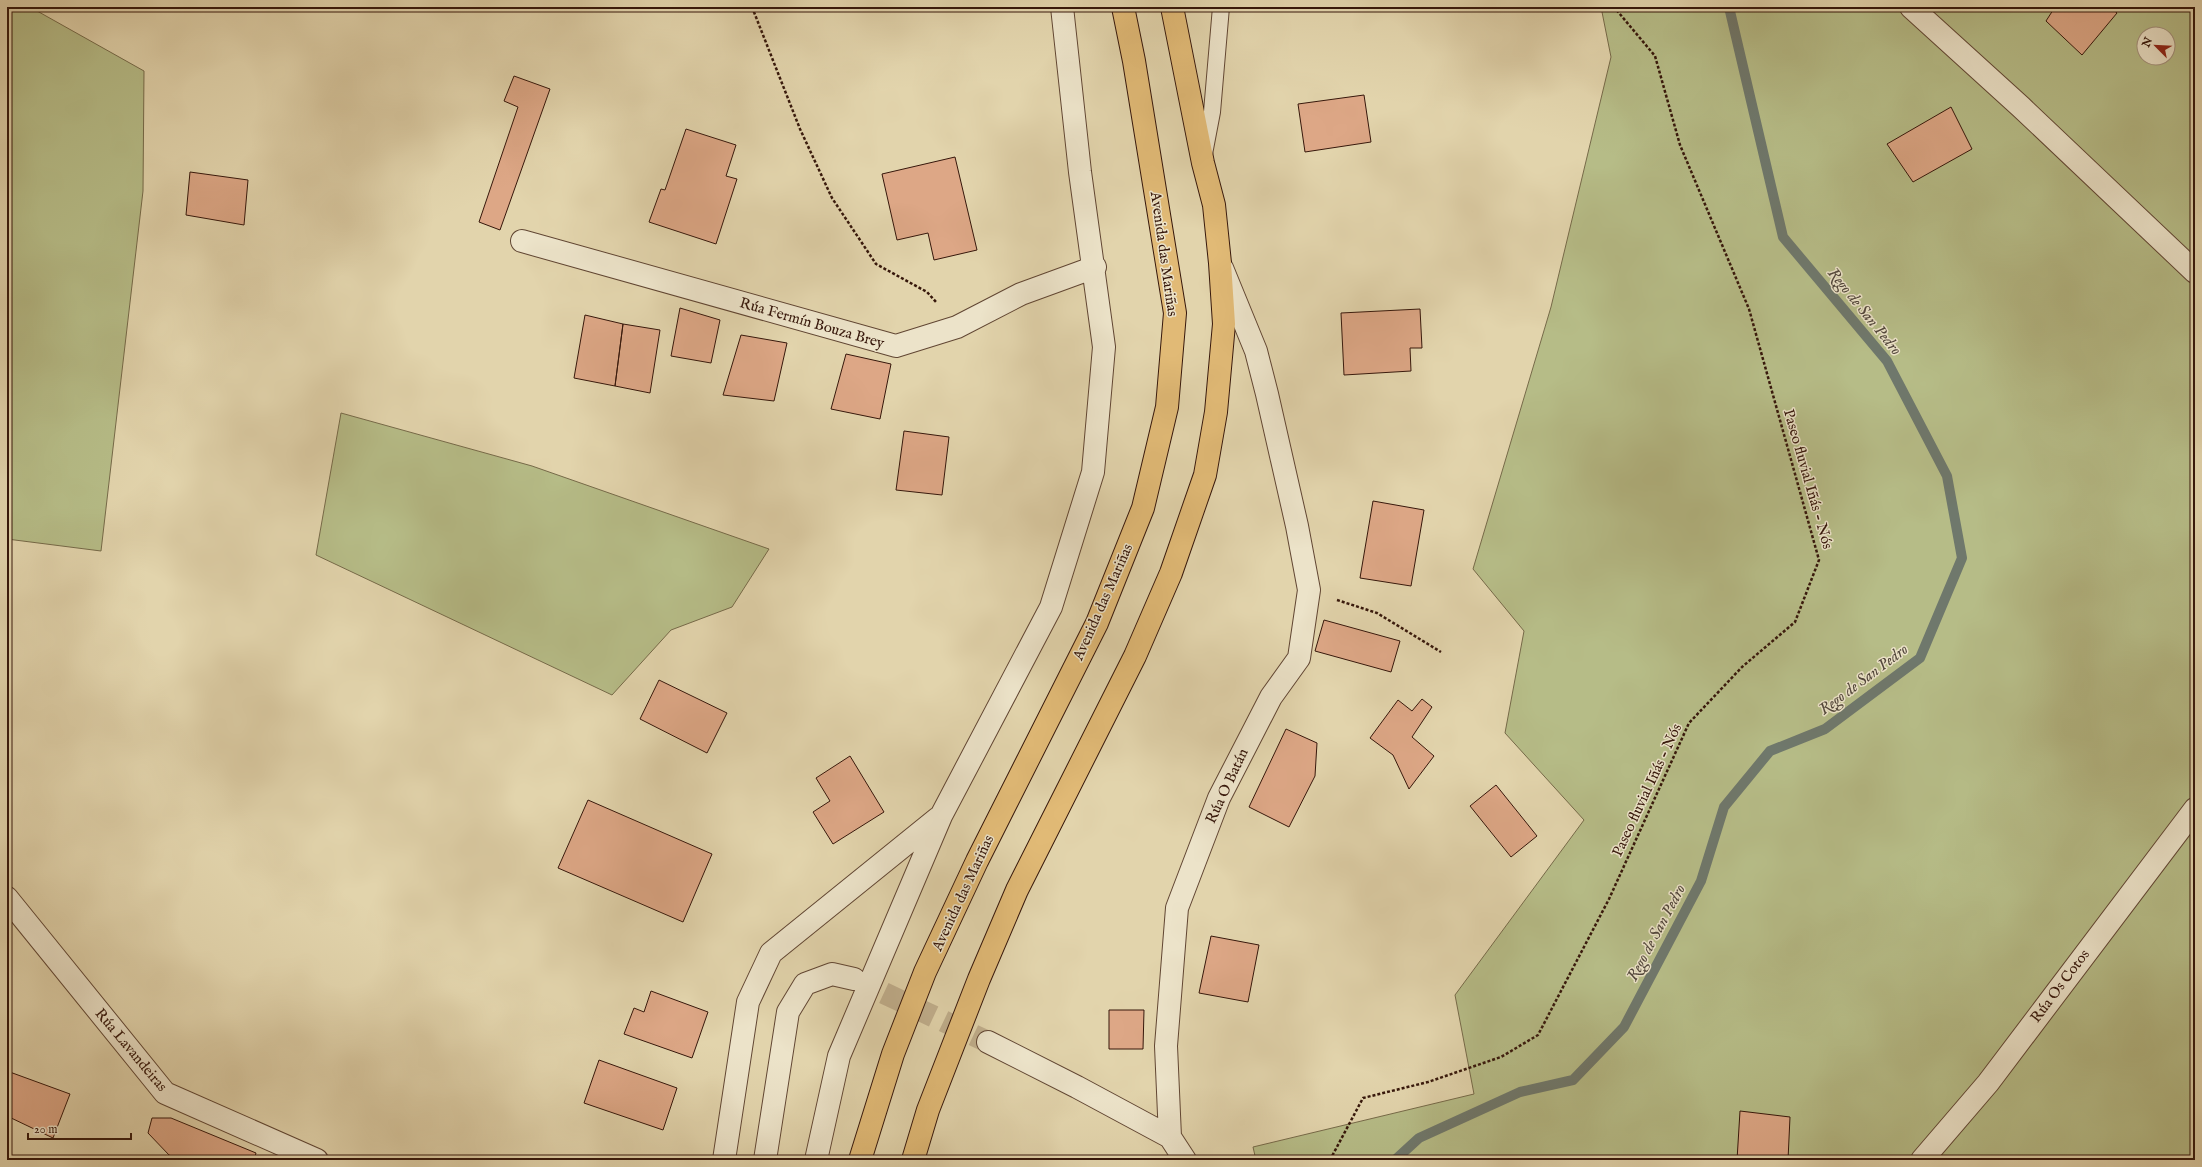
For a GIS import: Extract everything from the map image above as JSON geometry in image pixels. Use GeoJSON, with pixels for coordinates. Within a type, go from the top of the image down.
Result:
{"type":"FeatureCollection","features":[{"type":"Feature","properties":{"kind":"highway","name":"Avenida das Mariñas"},"geometry":{"type":"LineString","coordinates":[[860,1160],[893,1054],[925,972],[977,861],[1097,623],[1143,508],[1166,407],[1175,313],[1134,61],[1123,7]]}},
{"type":"Feature","properties":{"kind":"highway"},"geometry":{"type":"LineString","coordinates":[[913,1160],[928,1110],[979,979],[1018,890],[1135,656],[1171,573],[1205,475],[1216,412],[1224,324],[1220,262],[1214,205],[1203,163],[1172,7]]}},
{"type":"Feature","properties":{"kind":"street"},"geometry":{"type":"LineString","coordinates":[[816,1160],[839,1056],[941,816],[1051,607],[1093,472],[1104,347],[1095,267],[1080,172],[1062,7]]}},
{"type":"Feature","properties":{"kind":"street"},"geometry":{"type":"LineString","coordinates":[[1911,7],[2021,106],[2195,272]]}},
{"type":"Feature","properties":{"kind":"street","name":"Rúa Fermín Bouza Brey"},"geometry":{"type":"LineString","coordinates":[[522,241],[896,346],[957,327],[1020,294],[1095,267]]}},
{"type":"Feature","properties":{"kind":"street"},"geometry":{"type":"LineString","coordinates":[[1220,262],[1256,351],[1262,372],[1297,526],[1308,590]]}},
{"type":"Feature","properties":{"kind":"street","name":"Rúa O Batán"},"geometry":{"type":"LineString","coordinates":[[1170,1137],[1166,1046],[1177,908],[1219,798],[1271,697],[1299,658],[1308,590]]}},
{"type":"Feature","properties":{"kind":"street","name":"Rúa Os Cotos"},"geometry":{"type":"LineString","coordinates":[[1922,1160],[1988,1083],[2195,809]]}},
{"type":"Feature","properties":{"kind":"street"},"geometry":{"type":"LineString","coordinates":[[724,1160],[748,1002],[771,953],[941,816]]}},
{"type":"Feature","properties":{"kind":"street","name":"Rúa Lavandeiras"},"geometry":{"type":"LineString","coordinates":[[7,898],[165,1093],[316,1160]]}},
{"type":"Feature","properties":{"kind":"street"},"geometry":{"type":"LineString","coordinates":[[765,1160],[788,1012],[805,984],[832,974],[854,979]]}},
{"type":"Feature","properties":{"kind":"street"},"geometry":{"type":"LineString","coordinates":[[988,1042],[1077,1087],[1170,1137],[1186,1160]]}},
{"type":"Feature","properties":{"kind":"lane"},"geometry":{"type":"LineString","coordinates":[[1203,163],[1212,112],[1221,7]]}},
{"type":"Feature","properties":{"kind":"path"},"geometry":{"type":"LineString","coordinates":[[752,7],[800,129],[832,198],[876,264],[927,292],[957,327]]}},
{"type":"Feature","properties":{"kind":"path","name":"Paseo fluvial Iñás - Nós"},"geometry":{"type":"LineString","coordinates":[[1330,1160],[1363,1098],[1428,1082],[1501,1057],[1538,1035],[1609,899],[1689,723],[1742,667],[1795,622],[1819,560],[1749,310],[1680,145],[1655,56],[1614,7]]}},
{"type":"Feature","properties":{"kind":"path"},"geometry":{"type":"LineString","coordinates":[[1308,590],[1376,613],[1441,652]]}},
{"type":"Feature","properties":{"kind":"green space"},"geometry":{"type":"Polygon","coordinates":[[[7,7],[30,7],[144,71],[143,191],[101,551],[7,539],[7,7]]]}},
{"type":"Feature","properties":{"kind":"green space"},"geometry":{"type":"Polygon","coordinates":[[[1601,7],[2195,7],[2195,1160],[1256,1160],[1253,1147],[1474,1094],[1455,995],[1584,820],[1505,733],[1524,631],[1473,569],[1551,307],[1611,57],[1601,7]]]}},
{"type":"Feature","properties":{"kind":"green space"},"geometry":{"type":"Polygon","coordinates":[[[341,413],[532,466],[769,549],[732,607],[671,630],[612,695],[316,555],[341,413]]]}},
{"type":"Feature","properties":{"kind":"building"},"geometry":{"type":"Polygon","coordinates":[[[2055,7],[2110,7],[2117,13],[2082,55],[2046,21],[2055,7]]]}},
{"type":"Feature","properties":{"kind":"building"},"geometry":{"type":"Polygon","coordinates":[[[514,76],[550,89],[500,230],[479,222],[518,107],[504,101],[514,76]]]}},
{"type":"Feature","properties":{"kind":"building"},"geometry":{"type":"Polygon","coordinates":[[[1364,95],[1371,142],[1305,152],[1298,104],[1364,95]]]}},
{"type":"Feature","properties":{"kind":"building"},"geometry":{"type":"Polygon","coordinates":[[[1951,107],[1972,149],[1913,182],[1887,144],[1951,107]]]}},
{"type":"Feature","properties":{"kind":"building"},"geometry":{"type":"Polygon","coordinates":[[[686,129],[736,145],[726,176],[737,179],[716,244],[649,222],[661,189],[665,190],[686,129]]]}},
{"type":"Feature","properties":{"kind":"building"},"geometry":{"type":"Polygon","coordinates":[[[955,157],[977,250],[934,260],[928,233],[897,240],[882,174],[955,157]]]}},
{"type":"Feature","properties":{"kind":"building"},"geometry":{"type":"Polygon","coordinates":[[[190,172],[248,180],[244,225],[186,215],[190,172]]]}},
{"type":"Feature","properties":{"kind":"building"},"geometry":{"type":"Polygon","coordinates":[[[680,308],[720,320],[711,363],[671,356],[680,308]]]}},
{"type":"Feature","properties":{"kind":"building"},"geometry":{"type":"Polygon","coordinates":[[[1420,309],[1422,348],[1410,348],[1411,371],[1344,375],[1341,313],[1420,309]]]}},
{"type":"Feature","properties":{"kind":"building"},"geometry":{"type":"Polygon","coordinates":[[[585,315],[623,324],[615,386],[574,378],[585,315]]]}},
{"type":"Feature","properties":{"kind":"building"},"geometry":{"type":"Polygon","coordinates":[[[623,324],[660,330],[650,393],[615,386],[623,324]]]}},
{"type":"Feature","properties":{"kind":"building"},"geometry":{"type":"Polygon","coordinates":[[[741,335],[787,343],[774,401],[723,395],[741,335]]]}},
{"type":"Feature","properties":{"kind":"building"},"geometry":{"type":"Polygon","coordinates":[[[846,354],[891,364],[880,419],[831,409],[846,354]]]}},
{"type":"Feature","properties":{"kind":"building"},"geometry":{"type":"Polygon","coordinates":[[[904,431],[949,437],[942,495],[896,490],[904,431]]]}},
{"type":"Feature","properties":{"kind":"building"},"geometry":{"type":"Polygon","coordinates":[[[1373,501],[1424,510],[1411,586],[1360,578],[1373,501]]]}},
{"type":"Feature","properties":{"kind":"building"},"geometry":{"type":"Polygon","coordinates":[[[1324,620],[1400,641],[1391,672],[1315,651],[1324,620]]]}},
{"type":"Feature","properties":{"kind":"building"},"geometry":{"type":"Polygon","coordinates":[[[659,680],[727,713],[707,753],[640,719],[659,680]]]}},
{"type":"Feature","properties":{"kind":"building"},"geometry":{"type":"Polygon","coordinates":[[[1422,699],[1432,707],[1412,737],[1434,756],[1409,789],[1393,755],[1370,738],[1398,700],[1412,711],[1422,699]]]}},
{"type":"Feature","properties":{"kind":"building"},"geometry":{"type":"Polygon","coordinates":[[[1286,729],[1317,743],[1315,776],[1289,827],[1249,807],[1286,729]]]}},
{"type":"Feature","properties":{"kind":"building"},"geometry":{"type":"Polygon","coordinates":[[[850,756],[884,812],[833,844],[813,812],[830,801],[816,778],[850,756]]]}},
{"type":"Feature","properties":{"kind":"building"},"geometry":{"type":"Polygon","coordinates":[[[1496,785],[1537,836],[1511,857],[1470,806],[1496,785]]]}},
{"type":"Feature","properties":{"kind":"building"},"geometry":{"type":"Polygon","coordinates":[[[588,800],[712,854],[683,922],[558,868],[588,800]]]}},
{"type":"Feature","properties":{"kind":"building"},"geometry":{"type":"Polygon","coordinates":[[[1211,936],[1259,945],[1248,1002],[1199,993],[1211,936]]]}},
{"type":"Feature","properties":{"kind":"building"},"geometry":{"type":"Polygon","coordinates":[[[651,991],[708,1012],[692,1058],[624,1034],[634,1008],[644,1012],[651,991]]]}},
{"type":"Feature","properties":{"kind":"building"},"geometry":{"type":"Polygon","coordinates":[[[1109,1010],[1144,1010],[1143,1049],[1109,1049],[1109,1010]]]}},
{"type":"Feature","properties":{"kind":"building"},"geometry":{"type":"Polygon","coordinates":[[[599,1060],[677,1088],[663,1130],[584,1103],[599,1060]]]}},
{"type":"Feature","properties":{"kind":"building"},"geometry":{"type":"Polygon","coordinates":[[[7,1071],[70,1094],[53,1138],[7,1116],[7,1071]]]}},
{"type":"Feature","properties":{"kind":"building"},"geometry":{"type":"Polygon","coordinates":[[[1740,1111],[1790,1117],[1788,1160],[1737,1160],[1740,1111]]]}},
{"type":"Feature","properties":{"kind":"building"},"geometry":{"type":"Polygon","coordinates":[[[152,1118],[171,1118],[256,1153],[254,1160],[181,1160],[169,1155],[148,1133],[152,1118]]]}},
{"type":"Feature","properties":{"kind":"waterway","name":"Rego de San Pedro"},"geometry":{"type":"LineString","coordinates":[[1395,1160],[1419,1138],[1520,1092],[1573,1080],[1624,1027],[1701,881],[1724,807],[1770,751],[1825,729],[1920,658],[1962,558],[1947,476],[1887,361],[1783,237],[1729,7]]}},
{"type":"Feature","properties":{"kind":"tunnel"},"geometry":{"type":"LineString","coordinates":[[854,979],[988,1042]]}}]}
